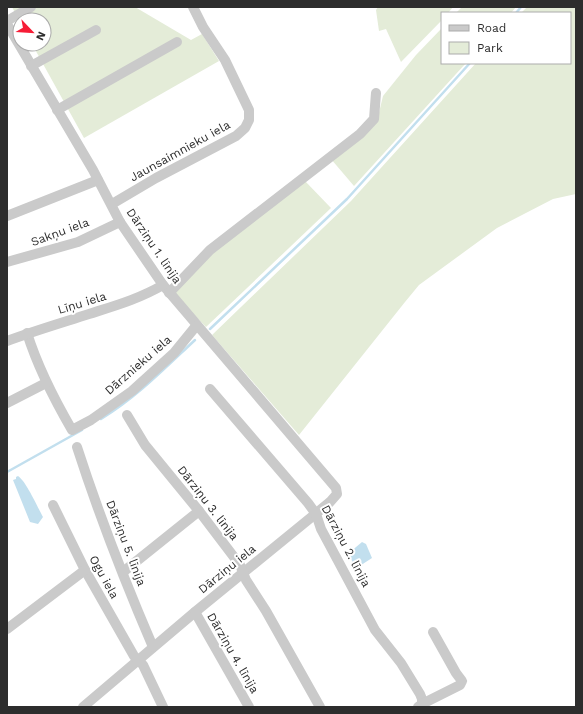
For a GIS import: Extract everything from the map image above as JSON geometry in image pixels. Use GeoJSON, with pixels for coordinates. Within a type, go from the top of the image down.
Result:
{"type":"FeatureCollection","features":[{"type":"Feature","properties":{"kind":"street"},"geometry":{"type":"LineString","coordinates":[[7,23],[31,7]]}},
{"type":"Feature","properties":{"kind":"street","name":"Jaunsaimnieku iela"},"geometry":{"type":"LineString","coordinates":[[112,204],[156,178],[236,136],[245,128],[249,120],[249,110],[225,60],[203,27],[193,7]]}},
{"type":"Feature","properties":{"kind":"street","name":"Dārziņu 1. līnija"},"geometry":{"type":"LineString","coordinates":[[7,23],[112,204],[120,222],[166,289],[296,442]]}},
{"type":"Feature","properties":{"kind":"street"},"geometry":{"type":"LineString","coordinates":[[31,66],[96,30]]}},
{"type":"Feature","properties":{"kind":"street"},"geometry":{"type":"LineString","coordinates":[[57,110],[177,42]]}},
{"type":"Feature","properties":{"kind":"street","name":"Līņu iela"},"geometry":{"type":"LineString","coordinates":[[7,341],[27,333],[127,303],[166,289],[210,250],[360,134],[374,119],[376,93]]}},
{"type":"Feature","properties":{"kind":"street"},"geometry":{"type":"LineString","coordinates":[[7,216],[98,180]]}},
{"type":"Feature","properties":{"kind":"street","name":"Sakņu iela"},"geometry":{"type":"LineString","coordinates":[[7,262],[78,242],[120,222]]}},
{"type":"Feature","properties":{"kind":"street","name":"Dārznieku iela"},"geometry":{"type":"LineString","coordinates":[[46,383],[72,430],[91,420],[132,391],[174,353],[196,326]]}},
{"type":"Feature","properties":{"kind":"street"},"geometry":{"type":"LineString","coordinates":[[7,403],[46,383],[35,358],[27,333]]}},
{"type":"Feature","properties":{"kind":"street","name":"Dārziņu 2. līnija"},"geometry":{"type":"LineString","coordinates":[[210,389],[316,514],[321,529],[375,630],[401,662],[420,694],[422,699],[420,706]]}},
{"type":"Feature","properties":{"kind":"street","name":"Dārziņu 3. līnija"},"geometry":{"type":"LineString","coordinates":[[127,415],[145,445],[199,511],[240,565],[243,573],[320,707]]}},
{"type":"Feature","properties":{"kind":"street","name":"Dārziņu iela"},"geometry":{"type":"LineString","coordinates":[[83,707],[138,659],[330,502],[336,494],[336,488],[296,442]]}},
{"type":"Feature","properties":{"kind":"street","name":"Dārziņu 5. līnija"},"geometry":{"type":"LineString","coordinates":[[77,447],[90,486],[153,647]]}},
{"type":"Feature","properties":{"kind":"street","name":"Ogu iela"},"geometry":{"type":"LineString","coordinates":[[53,505],[85,570],[134,656],[138,659]]}},
{"type":"Feature","properties":{"kind":"street"},"geometry":{"type":"LineString","coordinates":[[123,572],[199,511]]}},
{"type":"Feature","properties":{"kind":"street"},"geometry":{"type":"LineString","coordinates":[[7,629],[85,570]]}},
{"type":"Feature","properties":{"kind":"street","name":"Dārziņu 4. līnija"},"geometry":{"type":"LineString","coordinates":[[195,612],[249,707]]}},
{"type":"Feature","properties":{"kind":"street"},"geometry":{"type":"LineString","coordinates":[[420,706],[460,685],[462,681],[433,632]]}},
{"type":"Feature","properties":{"kind":"street"},"geometry":{"type":"LineString","coordinates":[[138,659],[143,665],[163,707]]}},
{"type":"Feature","properties":{"kind":"green space"},"geometry":{"type":"Polygon","coordinates":[[[12,7],[135,7],[191,40],[202,34],[219,61],[84,138],[36,52],[52,52],[52,12],[15,12],[12,7]]]}},
{"type":"Feature","properties":{"kind":"green space"},"geometry":{"type":"Polygon","coordinates":[[[378,7],[453,7],[449,12],[441,12],[441,21],[401,62],[386,29],[379,31],[376,10],[378,7]]]}},
{"type":"Feature","properties":{"kind":"green space"},"geometry":{"type":"Polygon","coordinates":[[[462,7],[516,7],[512,12],[457,12],[462,7]]]}},
{"type":"Feature","properties":{"kind":"green space"},"geometry":{"type":"Polygon","coordinates":[[[527,7],[576,7],[576,194],[553,199],[497,228],[419,285],[299,435],[212,335],[351,201],[475,64],[571,64],[571,12],[522,12],[527,7]]]}},
{"type":"Feature","properties":{"kind":"green space"},"geometry":{"type":"Polygon","coordinates":[[[441,29],[441,64],[465,64],[354,186],[331,159],[377,121],[383,96],[416,55],[441,29]]]}},
{"type":"Feature","properties":{"kind":"green space"},"geometry":{"type":"Polygon","coordinates":[[[305,181],[331,208],[206,327],[174,294],[212,253],[305,181]]]}},
{"type":"Feature","properties":{"kind":"water"},"geometry":{"type":"Polygon","coordinates":[[[18,476],[28,489],[43,517],[38,524],[30,522],[13,480],[18,476]]]}},
{"type":"Feature","properties":{"kind":"water"},"geometry":{"type":"Polygon","coordinates":[[[362,542],[366,544],[372,558],[355,569],[349,553],[362,542]]]}},
{"type":"Feature","properties":{"kind":"waterway"},"geometry":{"type":"LineString","coordinates":[[517,12],[521,7]]}},
{"type":"Feature","properties":{"kind":"waterway"},"geometry":{"type":"LineString","coordinates":[[210,329],[347,199],[469,64]]}},
{"type":"Feature","properties":{"kind":"waterway"},"geometry":{"type":"LineString","coordinates":[[101,419],[139,392],[195,340]]}},
{"type":"Feature","properties":{"kind":"waterway"},"geometry":{"type":"LineString","coordinates":[[7,472],[82,430]]}}]}
